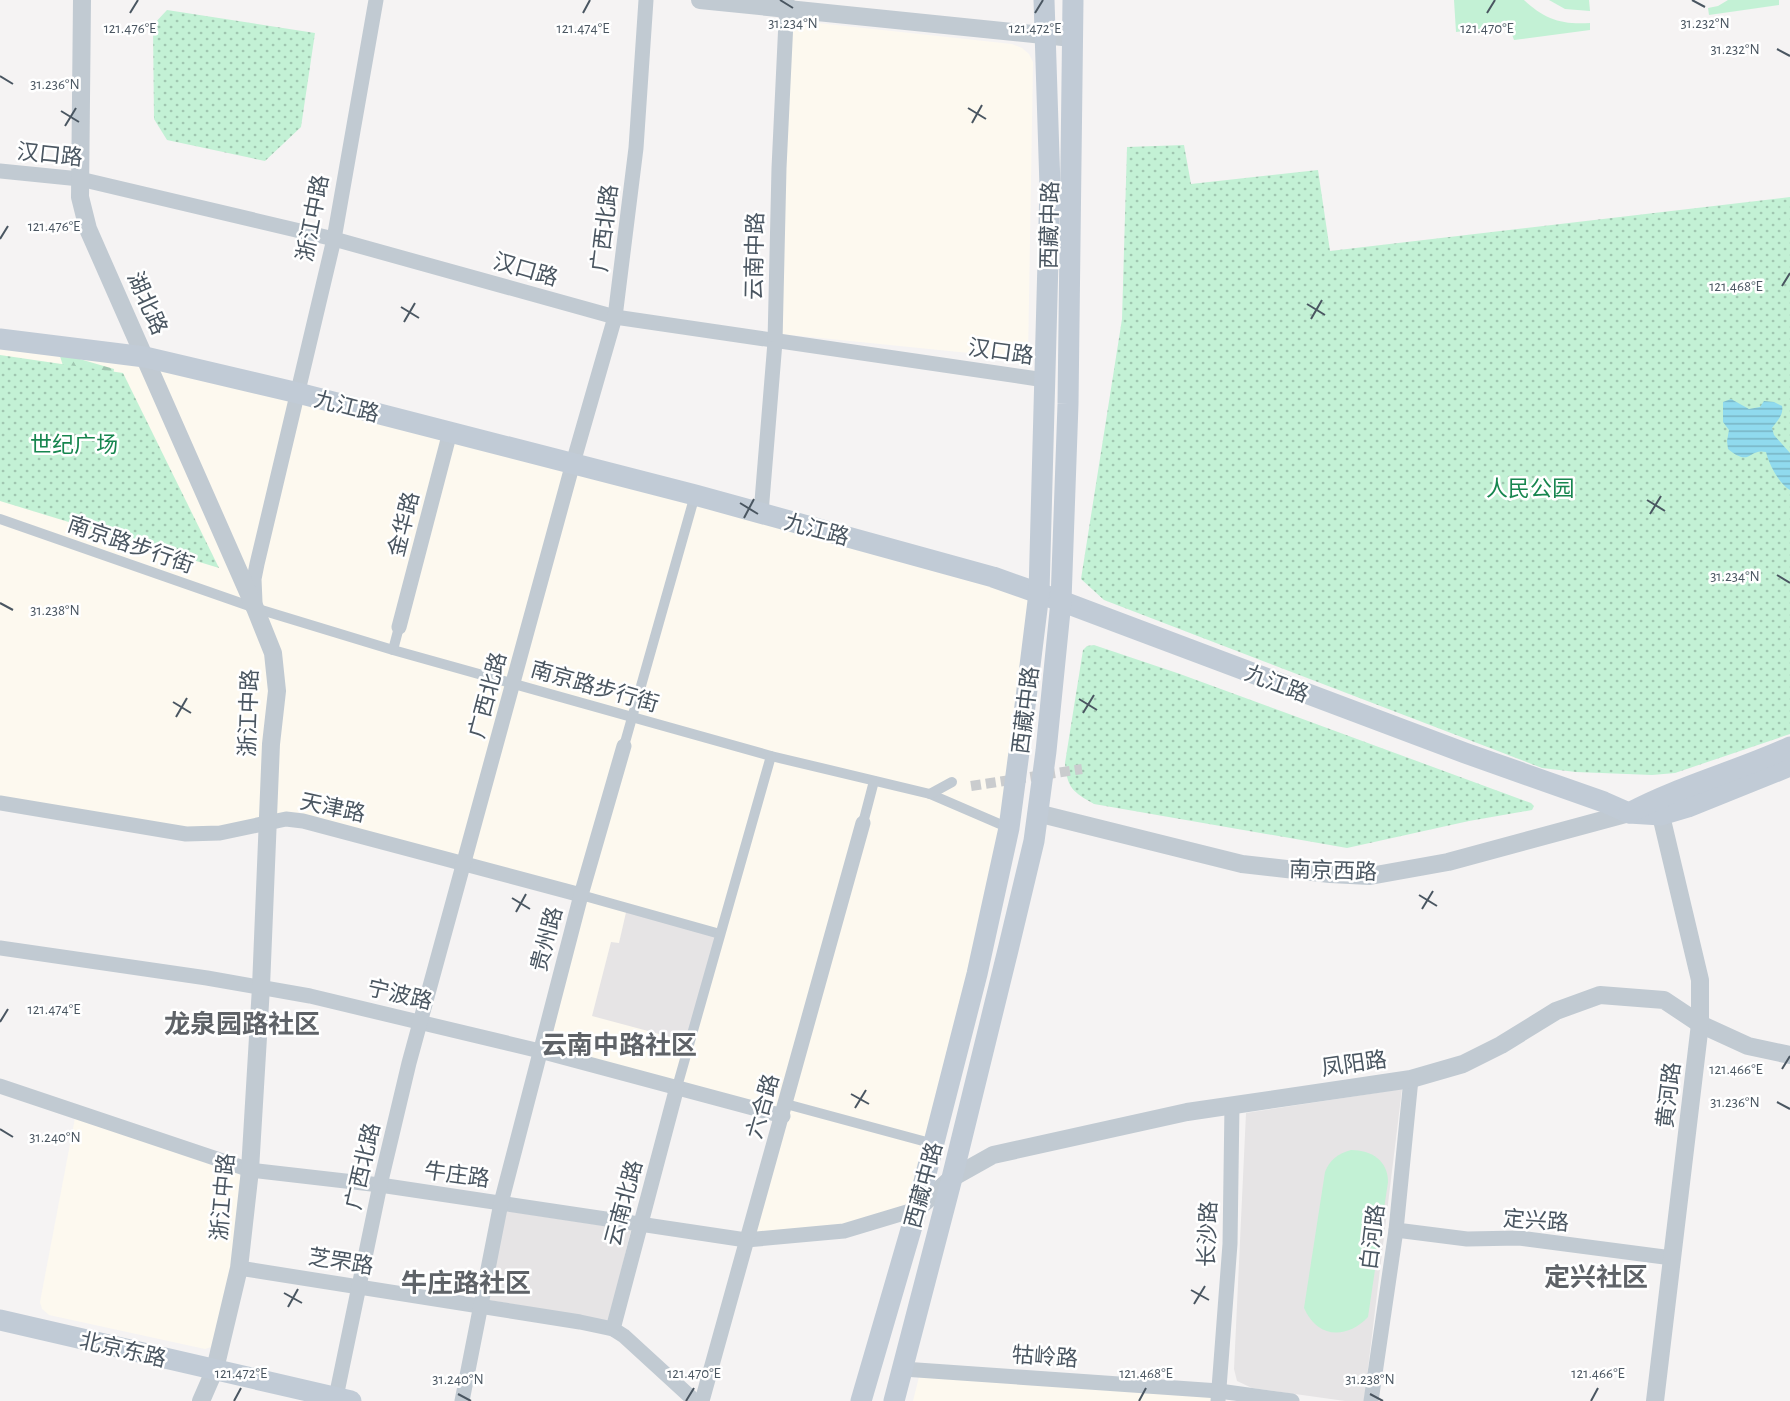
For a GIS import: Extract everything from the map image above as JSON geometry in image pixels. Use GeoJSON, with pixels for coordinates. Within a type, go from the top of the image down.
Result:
{"type":"FeatureCollection","features":[{"type":"Feature","properties":{"kind":"main road","name":"西藏中路"},"geometry":{"type":"LineString","coordinates":[[861,1401],[917,1209],[977,974],[1009,828],[1040,593],[1050,187],[1044,0]]}},
{"type":"Feature","properties":{"kind":"main road","name":"西藏中路"},"geometry":{"type":"LineString","coordinates":[[894,1401],[952,1178],[1029,863],[1046,751],[1061,601],[1068,404],[1073,0]]}},
{"type":"Feature","properties":{"kind":"main road","name":"九江路"},"geometry":{"type":"LineString","coordinates":[[0,339],[145,357],[298,393],[695,495],[993,577],[1629,813]]}},
{"type":"Feature","properties":{"kind":"main road","name":"南京西路"},"geometry":{"type":"LineString","coordinates":[[1659,806],[1790,747]]}},
{"type":"Feature","properties":{"kind":"main road","name":"南京西路"},"geometry":{"type":"LineString","coordinates":[[1629,813],[1659,806],[1698,804],[1790,766]]}},
{"type":"Feature","properties":{"kind":"main road","name":"九江路"},"geometry":{"type":"LineString","coordinates":[[1575,793],[1659,806]]}},
{"type":"Feature","properties":{"kind":"main road","name":"北京东路"},"geometry":{"type":"LineString","coordinates":[[0,1320],[344,1399]]}},
{"type":"Feature","properties":{"kind":"street","name":"湖北路"},"geometry":{"type":"LineString","coordinates":[[82,0],[80,197],[88,229],[255,608]]}},
{"type":"Feature","properties":{"kind":"street","name":"浙江中路"},"geometry":{"type":"LineString","coordinates":[[201,1401],[215,1370],[239,1268],[250,1170],[261,987],[271,744],[277,691],[273,653],[255,608],[254,579],[334,239],[376,0]]}},
{"type":"Feature","properties":{"kind":"street","name":"广西北路"},"geometry":{"type":"LineString","coordinates":[[344,1399],[359,1287],[380,1185],[420,1022],[615,317],[636,148],[646,0]]}},
{"type":"Feature","properties":{"kind":"street"},"geometry":{"type":"LineString","coordinates":[[700,0],[787,4],[1072,38]]}},
{"type":"Feature","properties":{"kind":"street","name":"云南中路"},"geometry":{"type":"LineString","coordinates":[[761,513],[775,342],[779,168],[787,4]]}},
{"type":"Feature","properties":{"kind":"street","name":"汉口路"},"geometry":{"type":"LineString","coordinates":[[0,171],[80,179],[334,239],[615,317],[1045,380]]}},
{"type":"Feature","properties":{"kind":"street","name":"金华路"},"geometry":{"type":"LineString","coordinates":[[399,627],[450,432]]}},
{"type":"Feature","properties":{"kind":"street","name":"贵州路"},"geometry":{"type":"LineString","coordinates":[[462,1401],[501,1203],[580,895],[695,495]]}},
{"type":"Feature","properties":{"kind":"street","name":"南京路步行街"},"geometry":{"type":"LineString","coordinates":[[0,519],[255,608],[393,650],[771,756],[930,794],[1009,828]]}},
{"type":"Feature","properties":{"kind":"street"},"geometry":{"type":"LineString","coordinates":[[393,650],[399,627]]}},
{"type":"Feature","properties":{"kind":"street"},"geometry":{"type":"LineString","coordinates":[[677,1087],[771,756]]}},
{"type":"Feature","properties":{"kind":"street"},"geometry":{"type":"LineString","coordinates":[[863,823],[874,781]]}},
{"type":"Feature","properties":{"kind":"street"},"geometry":{"type":"LineString","coordinates":[[930,794],[952,782]]}},
{"type":"Feature","properties":{"kind":"street","name":"天津路"},"geometry":{"type":"LineString","coordinates":[[0,803],[186,834],[220,833],[286,819],[303,821],[580,895]]}},
{"type":"Feature","properties":{"kind":"street","name":"黄河路"},"geometry":{"type":"LineString","coordinates":[[1655,1401],[1700,1024],[1700,980],[1659,806]]}},
{"type":"Feature","properties":{"kind":"street","name":"南京西路"},"geometry":{"type":"LineString","coordinates":[[1037,813],[1242,864],[1370,876],[1448,862],[1629,813]]}},
{"type":"Feature","properties":{"kind":"street","name":"六合路"},"geometry":{"type":"LineString","coordinates":[[702,1401],[746,1240],[785,1110],[863,823]]}},
{"type":"Feature","properties":{"kind":"street"},"geometry":{"type":"LineString","coordinates":[[580,895],[720,934]]}},
{"type":"Feature","properties":{"kind":"street","name":"宁波路"},"geometry":{"type":"LineString","coordinates":[[0,948],[310,996],[540,1051],[677,1087],[785,1110]]}},
{"type":"Feature","properties":{"kind":"street","name":"凤阳路"},"geometry":{"type":"LineString","coordinates":[[917,1209],[952,1178],[993,1155],[1187,1112],[1411,1079],[1463,1064],[1501,1045],[1556,1011],[1600,995],[1664,1000],[1700,1024],[1748,1046],[1790,1055]]}},
{"type":"Feature","properties":{"kind":"street","name":"白河路"},"geometry":{"type":"LineString","coordinates":[[1371,1401],[1396,1230],[1411,1079]]}},
{"type":"Feature","properties":{"kind":"street","name":"牛庄路"},"geometry":{"type":"LineString","coordinates":[[0,1086],[250,1170],[380,1185],[746,1240],[844,1231],[917,1209]]}},
{"type":"Feature","properties":{"kind":"street","name":"云南北路"},"geometry":{"type":"LineString","coordinates":[[613,1329],[677,1087]]}},
{"type":"Feature","properties":{"kind":"street","name":"长沙路"},"geometry":{"type":"LineString","coordinates":[[1218,1396],[1230,1244],[1232,1105]]}},
{"type":"Feature","properties":{"kind":"street"},"geometry":{"type":"LineString","coordinates":[[785,1110],[934,1144]]}},
{"type":"Feature","properties":{"kind":"street","name":"定兴路"},"geometry":{"type":"LineString","coordinates":[[1396,1230],[1467,1239],[1519,1238],[1672,1258]]}},
{"type":"Feature","properties":{"kind":"street","name":"芝罘路"},"geometry":{"type":"LineString","coordinates":[[239,1268],[613,1329],[624,1336],[695,1401]]}},
{"type":"Feature","properties":{"kind":"street","name":"牯岭路"},"geometry":{"type":"LineString","coordinates":[[903,1369],[1292,1401]]}},
{"type":"Feature","properties":{"kind":"shaded area"},"geometry":{"type":"Polygon","coordinates":[[[790,20],[1012,44],[1029,54],[1033,62],[1028,359],[781,334],[790,20]]]}},
{"type":"Feature","properties":{"kind":"shaded area"},"geometry":{"type":"Polygon","coordinates":[[[0,340],[145,357],[1039,593],[1009,828],[917,1209],[844,1231],[750,1240],[783,1116],[540,1051],[580,896],[303,821],[220,833],[0,803],[0,340]]]}},
{"type":"Feature","properties":{"kind":"shaded area"},"geometry":{"type":"Polygon","coordinates":[[[627,908],[720,934],[689,1042],[592,1016],[611,942],[619,943],[627,908]]]}},
{"type":"Feature","properties":{"kind":"shaded area"},"geometry":{"type":"Polygon","coordinates":[[[1402,1089],[1364,1401],[1345,1401],[1252,1388],[1237,1381],[1234,1369],[1246,1113],[1402,1089]]]}},
{"type":"Feature","properties":{"kind":"shaded area"},"geometry":{"type":"Polygon","coordinates":[[[75,1118],[237,1172],[242,1177],[233,1267],[211,1347],[205,1349],[49,1315],[42,1309],[40,1302],[75,1118]]]}},
{"type":"Feature","properties":{"kind":"shaded area"},"geometry":{"type":"Polygon","coordinates":[[[506,1211],[631,1230],[609,1321],[489,1300],[506,1211]]]}},
{"type":"Feature","properties":{"kind":"shaded area"},"geometry":{"type":"Polygon","coordinates":[[[919,1377],[1218,1394],[1217,1401],[913,1401],[919,1377]]]}},
{"type":"Feature","properties":{"kind":"green space"},"geometry":{"type":"Polygon","coordinates":[[[1454,0],[1524,0],[1539,12],[1562,22],[1590,23],[1590,30],[1514,40],[1509,26],[1456,32],[1454,0]]]}},
{"type":"Feature","properties":{"kind":"green space"},"geometry":{"type":"Polygon","coordinates":[[[1549,0],[1589,0],[1590,11],[1565,9],[1549,0]]]}},
{"type":"Feature","properties":{"kind":"green space"},"geometry":{"type":"Polygon","coordinates":[[[1728,0],[1779,0],[1779,5],[1709,15],[1708,8],[1718,6],[1728,0]]]}},
{"type":"Feature","properties":{"kind":"green space"},"geometry":{"type":"Polygon","coordinates":[[[167,10],[315,33],[301,127],[265,161],[167,140],[154,119],[153,25],[167,10]]]}},
{"type":"Feature","properties":{"kind":"green space","name":"人民公园"},"geometry":{"type":"Polygon","coordinates":[[[1184,145],[1191,184],[1318,170],[1330,251],[1790,197],[1790,734],[1675,773],[1652,775],[1576,772],[1542,768],[1104,600],[1081,579],[1122,319],[1127,147],[1184,145]]]}},
{"type":"Feature","properties":{"kind":"green space"},"geometry":{"type":"Polygon","coordinates":[[[59,353],[114,369],[112,382],[64,369],[59,353]]]}},
{"type":"Feature","properties":{"kind":"green space","name":"世纪广场"},"geometry":{"type":"Polygon","coordinates":[[[0,355],[123,373],[219,568],[0,501],[0,355]]]}},
{"type":"Feature","properties":{"kind":"green space"},"geometry":{"type":"Polygon","coordinates":[[[1094,645],[1180,674],[1534,806],[1532,810],[1469,821],[1347,848],[1094,804],[1072,788],[1067,778],[1065,763],[1083,650],[1087,646],[1094,645]]]}},
{"type":"Feature","properties":{"kind":"green space"},"geometry":{"type":"Polygon","coordinates":[[[1351,1150],[1366,1152],[1377,1158],[1385,1168],[1388,1182],[1368,1317],[1351,1330],[1333,1332],[1316,1325],[1304,1308],[1325,1172],[1335,1158],[1351,1150]]]}},
{"type":"Feature","properties":{"kind":"water"},"geometry":{"type":"Polygon","coordinates":[[[1731,399],[1749,409],[1760,407],[1764,401],[1782,406],[1781,415],[1772,428],[1774,435],[1790,453],[1790,490],[1775,473],[1766,452],[1741,457],[1728,449],[1729,430],[1723,422],[1723,402],[1731,399]]]}},
{"type":"Feature","properties":{"kind":"tunnel"},"geometry":{"type":"LineString","coordinates":[[971,786],[1082,769]]}},
{"type":"Feature","properties":{"kind":"district","name":"龙泉园路社区"},"geometry":{"type":"Point","coordinates":[242,1024]}},
{"type":"Feature","properties":{"kind":"district","name":"云南中路社区"},"geometry":{"type":"Point","coordinates":[619,1045]}},
{"type":"Feature","properties":{"kind":"district","name":"定兴社区"},"geometry":{"type":"Point","coordinates":[1596,1277]}},
{"type":"Feature","properties":{"kind":"district","name":"牛庄路社区"},"geometry":{"type":"Point","coordinates":[466,1283]}}]}
